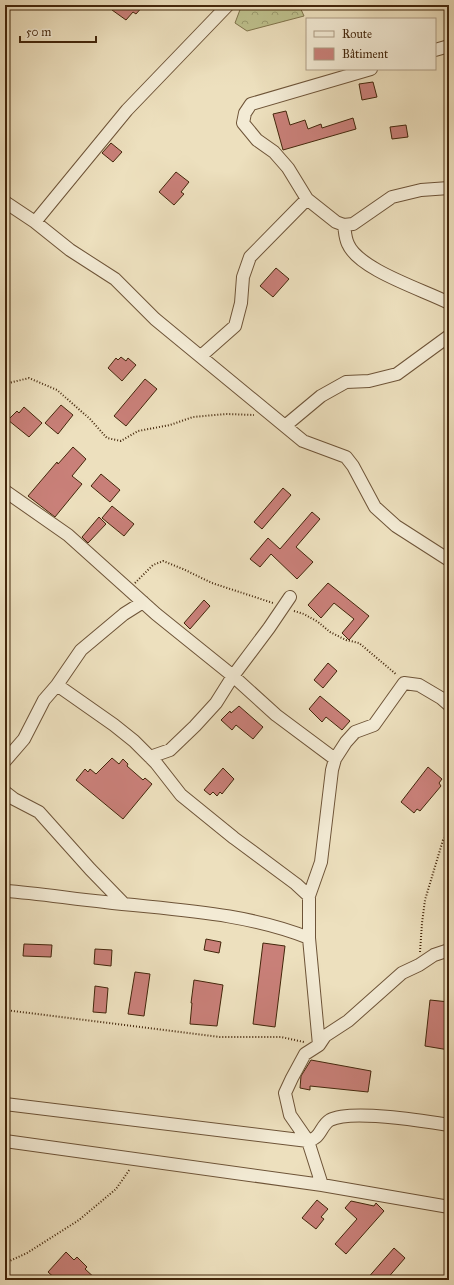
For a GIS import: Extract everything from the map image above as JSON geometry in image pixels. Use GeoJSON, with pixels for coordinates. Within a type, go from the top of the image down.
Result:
{"type":"FeatureCollection","features":[{"type":"Feature","properties":{"kind":"street"},"geometry":{"type":"LineString","coordinates":[[35,222],[126,110],[228,5]]}},
{"type":"Feature","properties":{"kind":"street"},"geometry":{"type":"LineString","coordinates":[[436,50],[449,46]]}},
{"type":"Feature","properties":{"kind":"street"},"geometry":{"type":"LineString","coordinates":[[368,70],[251,104],[245,113],[243,123],[257,140],[274,152],[288,168],[307,199],[336,222],[344,225],[353,224],[392,197],[421,190],[449,188]]}},
{"type":"Feature","properties":{"kind":"street"},"geometry":{"type":"LineString","coordinates":[[201,356],[234,326],[241,303],[243,277],[250,257],[307,199]]}},
{"type":"Feature","properties":{"kind":"street"},"geometry":{"type":"LineString","coordinates":[[5,202],[35,222],[70,250],[115,279],[155,319],[303,441],[346,458],[353,466],[375,507],[396,526],[449,560]]}},
{"type":"Feature","properties":{"kind":"street"},"geometry":{"type":"LineString","coordinates":[[344,225],[348,244],[354,253],[367,264],[416,289],[449,303]]}},
{"type":"Feature","properties":{"kind":"street"},"geometry":{"type":"LineString","coordinates":[[285,426],[321,396],[346,382],[369,381],[397,374],[449,336]]}},
{"type":"Feature","properties":{"kind":"street"},"geometry":{"type":"LineString","coordinates":[[5,492],[68,535],[143,602],[233,676],[276,715],[335,758]]}},
{"type":"Feature","properties":{"kind":"street"},"geometry":{"type":"LineString","coordinates":[[150,757],[170,750],[216,703],[233,676],[290,597]]}},
{"type":"Feature","properties":{"kind":"street"},"geometry":{"type":"LineString","coordinates":[[5,761],[24,739],[44,700],[57,685],[81,650],[124,614],[143,602]]}},
{"type":"Feature","properties":{"kind":"street"},"geometry":{"type":"LineString","coordinates":[[319,1045],[309,938],[309,896],[321,862],[332,770],[335,758],[355,732],[374,724],[404,683],[419,685],[441,698],[449,705]]}},
{"type":"Feature","properties":{"kind":"street"},"geometry":{"type":"LineString","coordinates":[[57,685],[134,741],[150,757],[181,796],[296,884],[309,896]]}},
{"type":"Feature","properties":{"kind":"street"},"geometry":{"type":"LineString","coordinates":[[5,792],[14,799],[40,812],[90,869],[124,904]]}},
{"type":"Feature","properties":{"kind":"street"},"geometry":{"type":"LineString","coordinates":[[5,891],[33,892],[124,904],[220,914],[286,928],[309,938]]}},
{"type":"Feature","properties":{"kind":"street"},"geometry":{"type":"LineString","coordinates":[[322,1186],[308,1141],[290,1115],[285,1093],[305,1054],[319,1045],[325,1036],[348,1021],[402,973],[419,965],[434,955],[449,950]]}},
{"type":"Feature","properties":{"kind":"street"},"geometry":{"type":"LineString","coordinates":[[5,1104],[308,1141],[317,1136],[329,1121],[343,1116],[409,1119],[449,1125]]}},
{"type":"Feature","properties":{"kind":"street"},"geometry":{"type":"LineString","coordinates":[[5,1141],[322,1186],[449,1208]]}},
{"type":"Feature","properties":{"kind":"path"},"geometry":{"type":"LineString","coordinates":[[5,384],[29,378],[57,390],[90,419],[107,438],[121,441],[138,431],[170,425],[193,417],[226,414],[253,414],[275,418]]}},
{"type":"Feature","properties":{"kind":"path"},"geometry":{"type":"LineString","coordinates":[[419,965],[425,900],[443,840],[449,833]]}},
{"type":"Feature","properties":{"kind":"path"},"geometry":{"type":"LineString","coordinates":[[5,1010],[220,1037],[281,1037],[319,1045]]}},
{"type":"Feature","properties":{"kind":"path"},"geometry":{"type":"LineString","coordinates":[[5,1263],[26,1253],[79,1220],[116,1189],[136,1160]]}},
{"type":"Feature","properties":{"kind":"green space"},"geometry":{"type":"Polygon","coordinates":[[[240,5],[299,5],[304,16],[247,31],[235,23],[241,7],[240,5]]]}},
{"type":"Feature","properties":{"kind":"building"},"geometry":{"type":"Polygon","coordinates":[[[116,5],[144,5],[136,14],[133,12],[126,20],[112,10],[116,5]]]}},
{"type":"Feature","properties":{"kind":"building"},"geometry":{"type":"Polygon","coordinates":[[[373,82],[377,97],[362,100],[359,84],[373,82]]]}},
{"type":"Feature","properties":{"kind":"building"},"geometry":{"type":"Polygon","coordinates":[[[286,111],[290,125],[305,120],[308,129],[321,124],[322,128],[353,118],[356,129],[283,150],[273,114],[286,111]]]}},
{"type":"Feature","properties":{"kind":"building"},"geometry":{"type":"Polygon","coordinates":[[[406,125],[408,137],[392,139],[390,127],[406,125]]]}},
{"type":"Feature","properties":{"kind":"building"},"geometry":{"type":"Polygon","coordinates":[[[111,143],[122,152],[113,162],[102,153],[111,143]]]}},
{"type":"Feature","properties":{"kind":"building"},"geometry":{"type":"Polygon","coordinates":[[[176,172],[189,182],[181,192],[184,194],[174,205],[159,192],[176,172]]]}},
{"type":"Feature","properties":{"kind":"building"},"geometry":{"type":"Polygon","coordinates":[[[276,268],[289,279],[273,297],[260,286],[276,268]]]}},
{"type":"Feature","properties":{"kind":"building"},"geometry":{"type":"Polygon","coordinates":[[[121,357],[126,361],[128,358],[136,365],[122,381],[108,368],[116,358],[118,360],[121,357]]]}},
{"type":"Feature","properties":{"kind":"building"},"geometry":{"type":"Polygon","coordinates":[[[145,379],[157,389],[126,426],[114,416],[145,379]]]}},
{"type":"Feature","properties":{"kind":"building"},"geometry":{"type":"Polygon","coordinates":[[[61,405],[73,415],[58,434],[45,423],[61,405]]]}},
{"type":"Feature","properties":{"kind":"building"},"geometry":{"type":"Polygon","coordinates":[[[24,407],[42,423],[29,437],[8,420],[17,411],[19,413],[24,407]]]}},
{"type":"Feature","properties":{"kind":"building"},"geometry":{"type":"Polygon","coordinates":[[[73,447],[86,459],[72,476],[82,484],[55,517],[28,496],[57,462],[58,464],[73,447]]]}},
{"type":"Feature","properties":{"kind":"building"},"geometry":{"type":"Polygon","coordinates":[[[101,474],[120,490],[110,502],[91,486],[101,474]]]}},
{"type":"Feature","properties":{"kind":"building"},"geometry":{"type":"Polygon","coordinates":[[[283,488],[291,495],[262,529],[254,522],[283,488]]]}},
{"type":"Feature","properties":{"kind":"building"},"geometry":{"type":"Polygon","coordinates":[[[112,506],[134,524],[124,536],[102,518],[112,506]]]}},
{"type":"Feature","properties":{"kind":"building"},"geometry":{"type":"Polygon","coordinates":[[[312,512],[320,519],[296,547],[313,562],[297,579],[271,554],[260,567],[250,559],[268,538],[280,549],[312,512]]]}},
{"type":"Feature","properties":{"kind":"building"},"geometry":{"type":"Polygon","coordinates":[[[99,517],[106,524],[88,543],[82,537],[99,517]]]}},
{"type":"Feature","properties":{"kind":"building"},"geometry":{"type":"Polygon","coordinates":[[[328,583],[369,616],[349,640],[342,633],[354,619],[334,603],[321,618],[308,605],[328,583]]]}},
{"type":"Feature","properties":{"kind":"building"},"geometry":{"type":"Polygon","coordinates":[[[204,600],[210,606],[190,629],[184,623],[204,600]]]}},
{"type":"Feature","properties":{"kind":"building"},"geometry":{"type":"Polygon","coordinates":[[[328,663],[337,671],[323,688],[314,680],[328,663]]]}},
{"type":"Feature","properties":{"kind":"building"},"geometry":{"type":"Polygon","coordinates":[[[320,696],[350,721],[342,730],[326,717],[322,722],[309,709],[320,696]]]}},
{"type":"Feature","properties":{"kind":"building"},"geometry":{"type":"Polygon","coordinates":[[[239,706],[263,727],[253,739],[236,725],[232,730],[221,720],[230,711],[231,713],[239,706]]]}},
{"type":"Feature","properties":{"kind":"building"},"geometry":{"type":"Polygon","coordinates":[[[112,758],[119,764],[123,759],[128,764],[127,766],[143,780],[145,778],[152,784],[123,819],[76,780],[85,769],[88,772],[90,769],[96,774],[112,758]]]}},
{"type":"Feature","properties":{"kind":"building"},"geometry":{"type":"Polygon","coordinates":[[[428,767],[442,779],[439,783],[441,786],[420,811],[417,809],[414,813],[401,802],[428,767]]]}},
{"type":"Feature","properties":{"kind":"building"},"geometry":{"type":"Polygon","coordinates":[[[223,768],[234,779],[222,794],[220,792],[217,796],[213,792],[210,795],[204,790],[223,768]]]}},
{"type":"Feature","properties":{"kind":"building"},"geometry":{"type":"Polygon","coordinates":[[[206,939],[221,942],[219,953],[204,950],[206,939]]]}},
{"type":"Feature","properties":{"kind":"building"},"geometry":{"type":"Polygon","coordinates":[[[263,943],[285,946],[275,1027],[253,1024],[263,943]]]}},
{"type":"Feature","properties":{"kind":"building"},"geometry":{"type":"Polygon","coordinates":[[[24,944],[52,945],[51,957],[23,956],[24,944]]]}},
{"type":"Feature","properties":{"kind":"building"},"geometry":{"type":"Polygon","coordinates":[[[95,949],[112,950],[111,966],[94,964],[95,949]]]}},
{"type":"Feature","properties":{"kind":"building"},"geometry":{"type":"Polygon","coordinates":[[[135,972],[150,974],[144,1016],[128,1014],[135,972]]]}},
{"type":"Feature","properties":{"kind":"building"},"geometry":{"type":"Polygon","coordinates":[[[194,980],[223,985],[217,1026],[190,1024],[194,980]]]}},
{"type":"Feature","properties":{"kind":"building"},"geometry":{"type":"Polygon","coordinates":[[[95,986],[108,988],[106,1013],[93,1012],[95,986]]]}},
{"type":"Feature","properties":{"kind":"building"},"geometry":{"type":"Polygon","coordinates":[[[430,1000],[449,1002],[449,1050],[425,1046],[430,1000]]]}},
{"type":"Feature","properties":{"kind":"building"},"geometry":{"type":"Polygon","coordinates":[[[311,1060],[371,1071],[368,1092],[310,1086],[310,1090],[300,1088],[301,1076],[311,1060]]]}},
{"type":"Feature","properties":{"kind":"building"},"geometry":{"type":"Polygon","coordinates":[[[317,1200],[328,1209],[321,1217],[324,1219],[316,1229],[302,1218],[317,1200]]]}},
{"type":"Feature","properties":{"kind":"building"},"geometry":{"type":"Polygon","coordinates":[[[351,1201],[374,1206],[376,1203],[384,1211],[346,1254],[335,1244],[357,1219],[345,1208],[351,1201]]]}},
{"type":"Feature","properties":{"kind":"building"},"geometry":{"type":"Polygon","coordinates":[[[394,1248],[405,1258],[386,1280],[366,1280],[394,1248]]]}},
{"type":"Feature","properties":{"kind":"building"},"geometry":{"type":"Polygon","coordinates":[[[66,1252],[74,1260],[77,1257],[87,1267],[85,1269],[97,1280],[57,1280],[48,1272],[66,1252]]]}}]}
